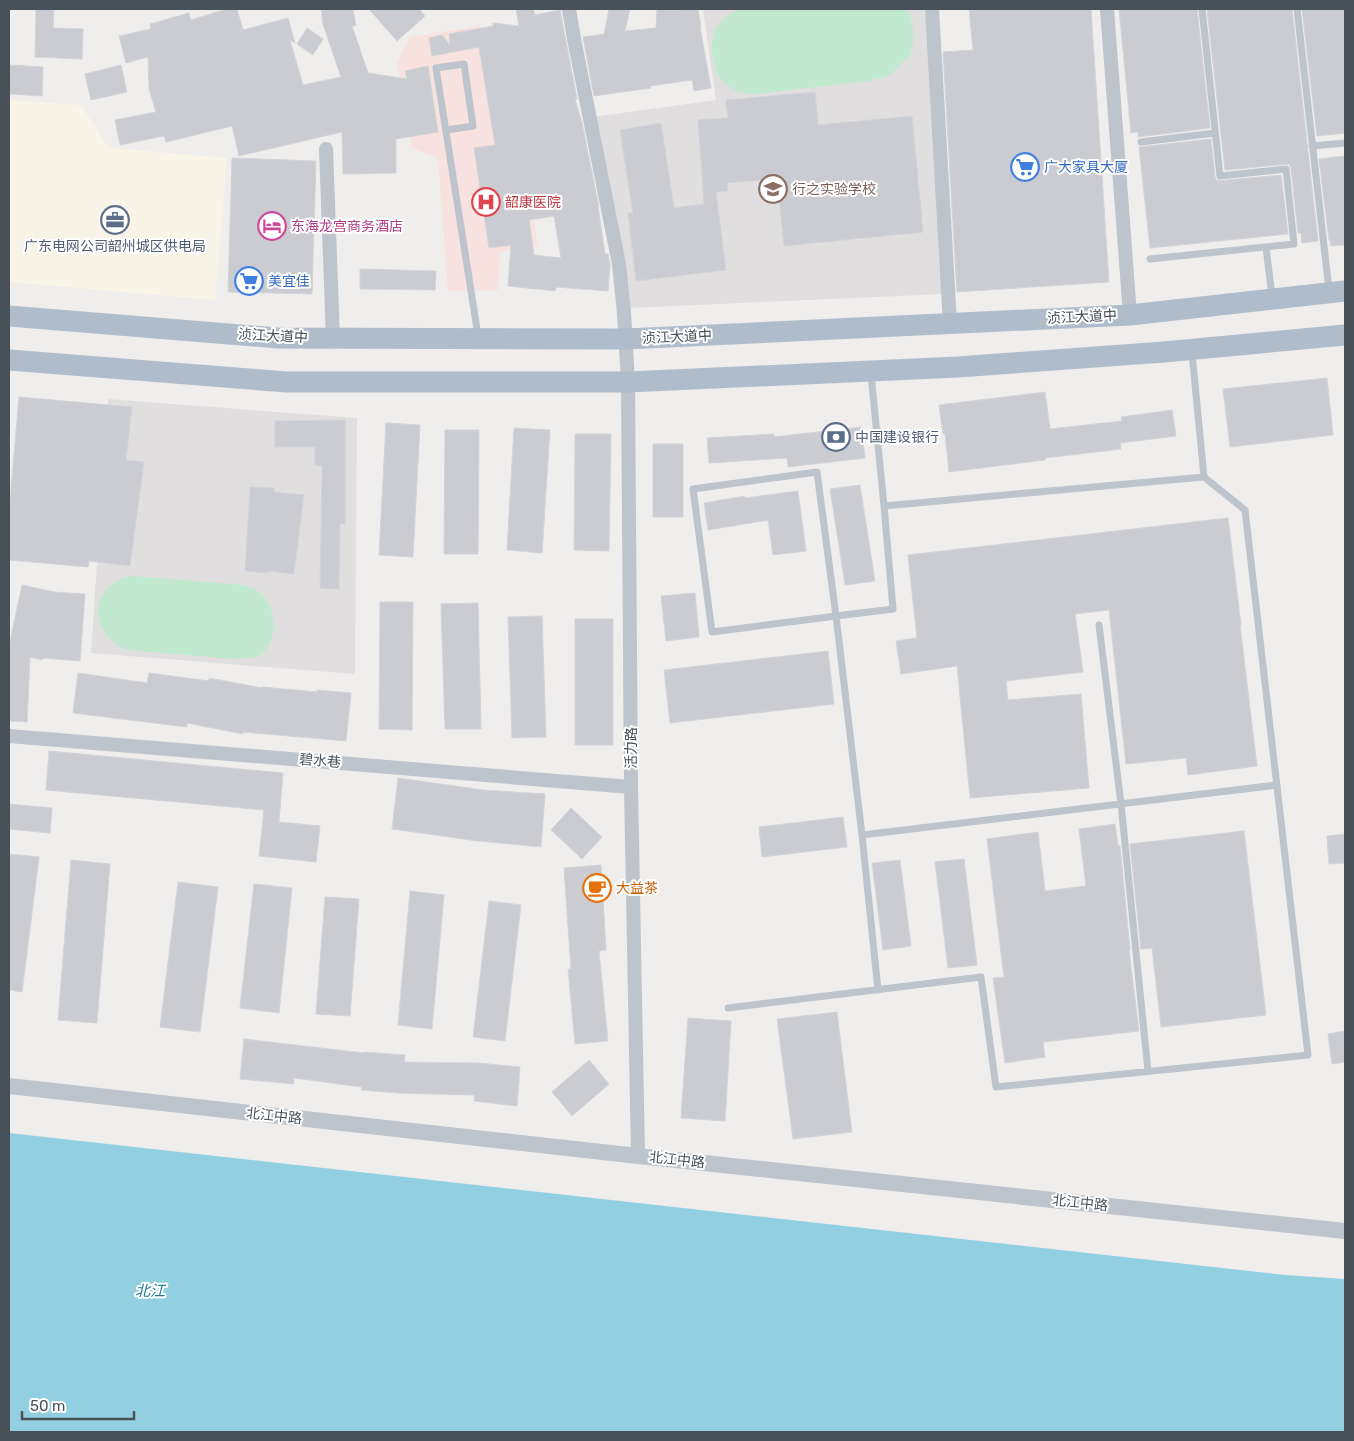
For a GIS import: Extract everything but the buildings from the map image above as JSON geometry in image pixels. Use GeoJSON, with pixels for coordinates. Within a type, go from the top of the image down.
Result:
{"type":"FeatureCollection","features":[{"type":"Feature","properties":{"kind":"main road","name":"浈江大道中"},"geometry":{"type":"LineString","coordinates":[[9,316],[278,338],[626,339],[1130,315],[1337,292]]}},
{"type":"Feature","properties":{"kind":"main road"},"geometry":{"type":"LineString","coordinates":[[9,360],[287,382],[628,382],[967,366],[1192,350],[1345,335]]}},
{"type":"Feature","properties":{"kind":"street","name":"活力路"},"geometry":{"type":"LineString","coordinates":[[569,9],[619,264],[626,339],[628,382],[631,787],[638,1156]]}},
{"type":"Feature","properties":{"kind":"street"},"geometry":{"type":"LineString","coordinates":[[932,9],[950,324]]}},
{"type":"Feature","properties":{"kind":"street"},"geometry":{"type":"LineString","coordinates":[[1107,9],[1130,315]]}},
{"type":"Feature","properties":{"kind":"street"},"geometry":{"type":"LineString","coordinates":[[326,149],[334,338]]}},
{"type":"Feature","properties":{"kind":"street","name":"碧水巷"},"geometry":{"type":"LineString","coordinates":[[9,736],[631,787]]}},
{"type":"Feature","properties":{"kind":"street","name":"北江中路"},"geometry":{"type":"LineString","coordinates":[[9,1086],[638,1156],[1345,1231]]}},
{"type":"Feature","properties":{"kind":"lane"},"geometry":{"type":"LineString","coordinates":[[1150,259],[1294,244],[1286,169],[1220,176],[1202,9]]}},
{"type":"Feature","properties":{"kind":"lane"},"geometry":{"type":"LineString","coordinates":[[1297,9],[1312,146],[1337,292]]}},
{"type":"Feature","properties":{"kind":"lane"},"geometry":{"type":"LineString","coordinates":[[446,130],[473,126],[464,64],[436,68],[478,339]]}},
{"type":"Feature","properties":{"kind":"lane"},"geometry":{"type":"LineString","coordinates":[[1141,142],[1216,133]]}},
{"type":"Feature","properties":{"kind":"lane"},"geometry":{"type":"LineString","coordinates":[[1312,146],[1345,143]]}},
{"type":"Feature","properties":{"kind":"lane"},"geometry":{"type":"LineString","coordinates":[[1266,247],[1272,299]]}},
{"type":"Feature","properties":{"kind":"lane"},"geometry":{"type":"LineString","coordinates":[[1192,350],[1204,477]]}},
{"type":"Feature","properties":{"kind":"lane"},"geometry":{"type":"LineString","coordinates":[[871,371],[872,399],[893,609],[836,616],[712,632],[693,489],[817,472],[836,616],[862,835],[878,990]]}},
{"type":"Feature","properties":{"kind":"lane"},"geometry":{"type":"LineString","coordinates":[[728,1008],[981,977],[996,1087],[1308,1055],[1245,510],[1204,477],[884,506]]}},
{"type":"Feature","properties":{"kind":"lane"},"geometry":{"type":"LineString","coordinates":[[1100,625],[1121,804],[1148,1071]]}},
{"type":"Feature","properties":{"kind":"lane"},"geometry":{"type":"LineString","coordinates":[[862,835],[1277,785]]}},
{"type":"Feature","properties":{"kind":"shaded area","name":"行之实验学校"},"geometry":{"type":"Polygon","coordinates":[[[703,9],[927,9],[944,294],[628,308],[593,117],[716,100],[703,9]]]}},
{"type":"Feature","properties":{"kind":"shaded area","name":"韶康医院"},"geometry":{"type":"Polygon","coordinates":[[[480,26],[484,44],[504,47],[538,246],[500,252],[498,290],[448,291],[438,158],[412,148],[397,63],[410,37],[480,26]]]}},
{"type":"Feature","properties":{"kind":"shaded area","name":"广东电网公司韶州城区供电局"},"geometry":{"type":"Polygon","coordinates":[[[9,100],[81,105],[109,148],[227,158],[215,300],[9,282],[9,100]]]}},
{"type":"Feature","properties":{"kind":"shaded area"},"geometry":{"type":"Polygon","coordinates":[[[108,399],[357,418],[355,674],[91,653],[108,399]]]}},
{"type":"Feature","properties":{"kind":"green space"},"geometry":{"type":"Polygon","coordinates":[[[742,9],[907,9],[911,18],[914,36],[911,54],[890,75],[869,81],[756,94],[741,92],[732,89],[720,77],[714,63],[712,44],[716,29],[721,22],[733,12],[742,9]]]}},
{"type":"Feature","properties":{"kind":"green space"},"geometry":{"type":"Polygon","coordinates":[[[133,576],[242,585],[253,588],[266,599],[273,615],[274,624],[271,641],[259,657],[235,659],[127,650],[114,643],[105,633],[98,610],[101,598],[108,588],[118,581],[133,576]]]}},
{"type":"Feature","properties":{"kind":"water","name":"北江"},"geometry":{"type":"Polygon","coordinates":[[[9,1133],[1285,1275],[1345,1279],[1345,1432],[9,1432],[9,1133]]]}},
{"type":"Feature","properties":{"kind":"place","name":"广大家具大厦"},"geometry":{"type":"Point","coordinates":[1025,167]}},
{"type":"Feature","properties":{"kind":"place","name":"行之实验学校"},"geometry":{"type":"Point","coordinates":[773,189]}},
{"type":"Feature","properties":{"kind":"place","name":"韶康医院"},"geometry":{"type":"Point","coordinates":[486,202]}},
{"type":"Feature","properties":{"kind":"place","name":"广东电网公司韶州城区供电局"},"geometry":{"type":"Point","coordinates":[115,220]}},
{"type":"Feature","properties":{"kind":"place","name":"东海龙宫商务酒店"},"geometry":{"type":"Point","coordinates":[272,226]}},
{"type":"Feature","properties":{"kind":"place","name":"美宜佳"},"geometry":{"type":"Point","coordinates":[249,281]}},
{"type":"Feature","properties":{"kind":"place","name":"中国建设银行"},"geometry":{"type":"Point","coordinates":[836,437]}},
{"type":"Feature","properties":{"kind":"place","name":"大益茶"},"geometry":{"type":"Point","coordinates":[597,888]}}]}
